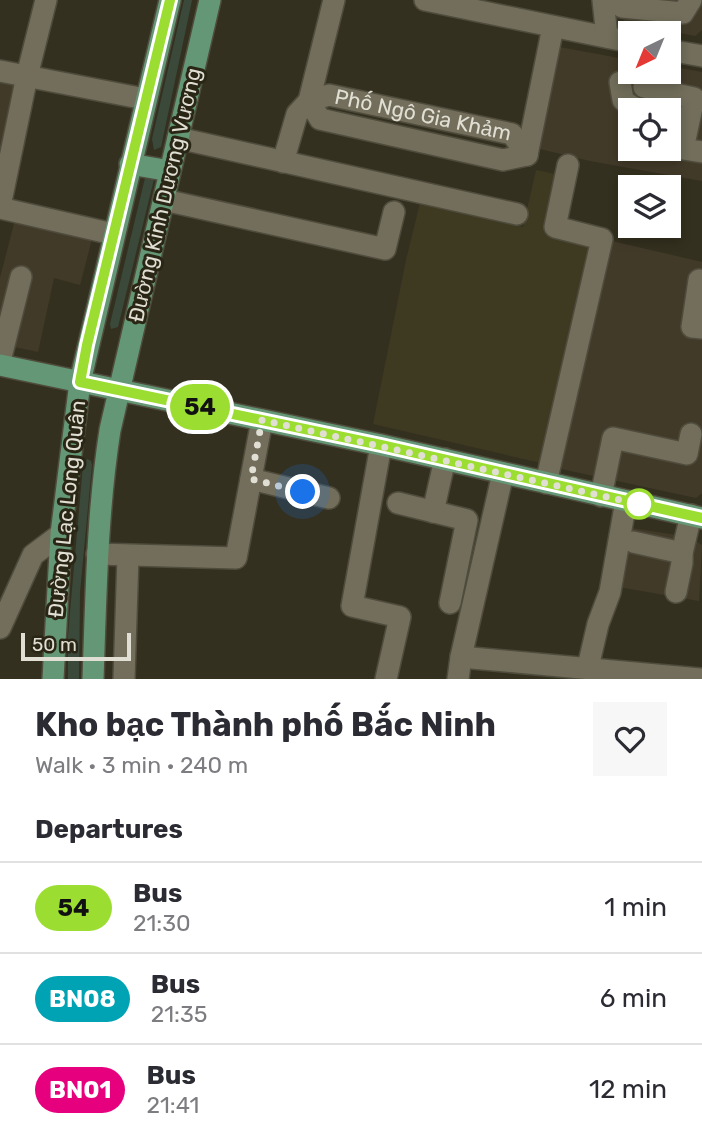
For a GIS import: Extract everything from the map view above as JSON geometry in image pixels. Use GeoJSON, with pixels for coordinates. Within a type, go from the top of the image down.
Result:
{"type":"FeatureCollection","features":[{"type":"Feature","properties":{"kind":"main road","name":"Đường Kinh Dương Vương"},"geometry":{"type":"LineString","coordinates":[[80,382],[170,0]]}},
{"type":"Feature","properties":{"kind":"main road","name":"Đường Kinh Dương Vương"},"geometry":{"type":"LineString","coordinates":[[120,389],[209,0]]}},
{"type":"Feature","properties":{"kind":"main road"},"geometry":{"type":"LineString","coordinates":[[130,163],[170,171]]}},
{"type":"Feature","properties":{"kind":"main road"},"geometry":{"type":"LineString","coordinates":[[0,363],[381,445],[696,517]]}},
{"type":"Feature","properties":{"kind":"main road","name":"Đường Lạc Long Quân"},"geometry":{"type":"LineString","coordinates":[[53,679],[61,534],[80,382]]}},
{"type":"Feature","properties":{"kind":"main road","name":"Đường Lạc Long Quân"},"geometry":{"type":"LineString","coordinates":[[93,679],[102,477],[120,389]]}},
{"type":"Feature","properties":{"kind":"street"},"geometry":{"type":"LineString","coordinates":[[46,0],[0,207],[113,234]]}},
{"type":"Feature","properties":{"kind":"street","name":"Phố Ngô Gia Khảm"},"geometry":{"type":"LineString","coordinates":[[334,0],[309,101],[320,119],[503,160],[527,155]]}},
{"type":"Feature","properties":{"kind":"street"},"geometry":{"type":"LineString","coordinates":[[425,0],[618,39]]}},
{"type":"Feature","properties":{"kind":"street"},"geometry":{"type":"LineString","coordinates":[[603,0],[607,37]]}},
{"type":"Feature","properties":{"kind":"street"},"geometry":{"type":"LineString","coordinates":[[622,0],[622,7],[683,13],[691,0]]}},
{"type":"Feature","properties":{"kind":"street","name":"Phố Ngô Gia Khảm"},"geometry":{"type":"LineString","coordinates":[[527,155],[553,27]]}},
{"type":"Feature","properties":{"kind":"street"},"geometry":{"type":"LineString","coordinates":[[681,52],[702,56]]}},
{"type":"Feature","properties":{"kind":"street"},"geometry":{"type":"LineString","coordinates":[[0,71],[145,99]]}},
{"type":"Feature","properties":{"kind":"street"},"geometry":{"type":"LineString","coordinates":[[618,81],[612,81],[623,100],[628,105],[641,109],[655,106],[667,92]]}},
{"type":"Feature","properties":{"kind":"street"},"geometry":{"type":"LineString","coordinates":[[654,84],[667,92],[694,98],[683,149],[702,152]]}},
{"type":"Feature","properties":{"kind":"street","name":"Phố Ngô Gia Khảm"},"geometry":{"type":"LineString","coordinates":[[309,101],[329,95],[512,134],[527,155]]}},
{"type":"Feature","properties":{"kind":"street"},"geometry":{"type":"LineString","coordinates":[[283,162],[298,114],[309,101]]}},
{"type":"Feature","properties":{"kind":"street"},"geometry":{"type":"LineString","coordinates":[[383,133],[388,108]]}},
{"type":"Feature","properties":{"kind":"street"},"geometry":{"type":"LineString","coordinates":[[458,149],[463,124]]}},
{"type":"Feature","properties":{"kind":"street"},"geometry":{"type":"LineString","coordinates":[[178,138],[517,214]]}},
{"type":"Feature","properties":{"kind":"street"},"geometry":{"type":"LineString","coordinates":[[546,483],[602,239],[555,227],[568,164]]}},
{"type":"Feature","properties":{"kind":"street"},"geometry":{"type":"LineString","coordinates":[[164,200],[386,249],[394,212]]}},
{"type":"Feature","properties":{"kind":"street"},"geometry":{"type":"LineString","coordinates":[[0,363],[21,277]]}},
{"type":"Feature","properties":{"kind":"street"},"geometry":{"type":"LineString","coordinates":[[699,280],[692,327],[702,328]]}},
{"type":"Feature","properties":{"kind":"street"},"geometry":{"type":"LineString","coordinates":[[97,554],[236,558],[262,420]]}},
{"type":"Feature","properties":{"kind":"street"},"geometry":{"type":"LineString","coordinates":[[601,496],[612,438],[687,454],[691,434]]}},
{"type":"Feature","properties":{"kind":"street"},"geometry":{"type":"LineString","coordinates":[[381,445],[352,606],[400,617],[386,679]]}},
{"type":"Feature","properties":{"kind":"street"},"geometry":{"type":"LineString","coordinates":[[433,512],[444,459]]}},
{"type":"Feature","properties":{"kind":"street"},"geometry":{"type":"LineString","coordinates":[[458,679],[503,473]]}},
{"type":"Feature","properties":{"kind":"street"},"geometry":{"type":"LineString","coordinates":[[251,479],[329,498]]}},
{"type":"Feature","properties":{"kind":"street"},"geometry":{"type":"LineString","coordinates":[[587,667],[610,592],[626,501]]}},
{"type":"Feature","properties":{"kind":"street"},"geometry":{"type":"LineString","coordinates":[[398,503],[467,520],[450,603]]}},
{"type":"Feature","properties":{"kind":"street"},"geometry":{"type":"LineString","coordinates":[[676,592],[682,553],[696,517]]}},
{"type":"Feature","properties":{"kind":"street"},"geometry":{"type":"LineString","coordinates":[[0,628],[33,555],[61,534]]}},
{"type":"Feature","properties":{"kind":"street"},"geometry":{"type":"LineString","coordinates":[[633,542],[682,553]]}},
{"type":"Feature","properties":{"kind":"street"},"geometry":{"type":"LineString","coordinates":[[124,679],[128,556]]}},
{"type":"Feature","properties":{"kind":"street"},"geometry":{"type":"LineString","coordinates":[[461,657],[700,679]]}},
{"type":"Feature","properties":{"kind":"shaded area"},"geometry":{"type":"Polygon","coordinates":[[[616,0],[702,0],[702,30],[695,36],[681,33],[681,21],[625,21],[619,16],[616,0]]]}},
{"type":"Feature","properties":{"kind":"shaded area"},"geometry":{"type":"Polygon","coordinates":[[[559,47],[618,58],[618,84],[681,84],[681,68],[702,72],[702,181],[681,177],[681,175],[590,161],[536,148],[559,47]]]}},
{"type":"Feature","properties":{"kind":"shaded area"},"geometry":{"type":"Polygon","coordinates":[[[0,71],[27,76],[0,206],[0,71]]]}},
{"type":"Feature","properties":{"kind":"shaded area"},"geometry":{"type":"Polygon","coordinates":[[[536,170],[560,175],[547,234],[593,246],[545,464],[373,424],[420,203],[523,227],[536,170]]]}},
{"type":"Feature","properties":{"kind":"shaded area"},"geometry":{"type":"Polygon","coordinates":[[[16,216],[93,235],[80,285],[54,278],[38,352],[0,344],[0,278],[16,216]]]}},
{"type":"Feature","properties":{"kind":"shaded area"},"geometry":{"type":"Polygon","coordinates":[[[612,241],[702,262],[702,493],[696,498],[557,468],[612,241]]]}},
{"type":"Feature","properties":{"kind":"shaded area"},"geometry":{"type":"Polygon","coordinates":[[[625,527],[689,537],[702,545],[699,601],[613,586],[625,527]]]}},
{"type":"Feature","properties":{"kind":"green space"},"geometry":{"type":"Polygon","coordinates":[[[184,0],[192,0],[161,147],[154,150],[152,139],[184,0]]]}},
{"type":"Feature","properties":{"kind":"green space"},"geometry":{"type":"Polygon","coordinates":[[[146,174],[154,175],[154,179],[118,327],[111,329],[110,324],[146,174]]]}},
{"type":"Feature","properties":{"kind":"green space"},"geometry":{"type":"Polygon","coordinates":[[[87,459],[92,465],[80,592],[79,679],[68,679],[68,635],[83,465],[87,459]]]}},
{"type":"Feature","properties":{"kind":"bus line","name":"54"},"geometry":{"type":"LineString","coordinates":[[170,0],[80,382],[381,445],[702,518]]}},
{"type":"Feature","properties":{"kind":"route"},"geometry":{"type":"LineString","coordinates":[[303,492],[251,479],[262,420],[648,506],[639,504]]}}]}
